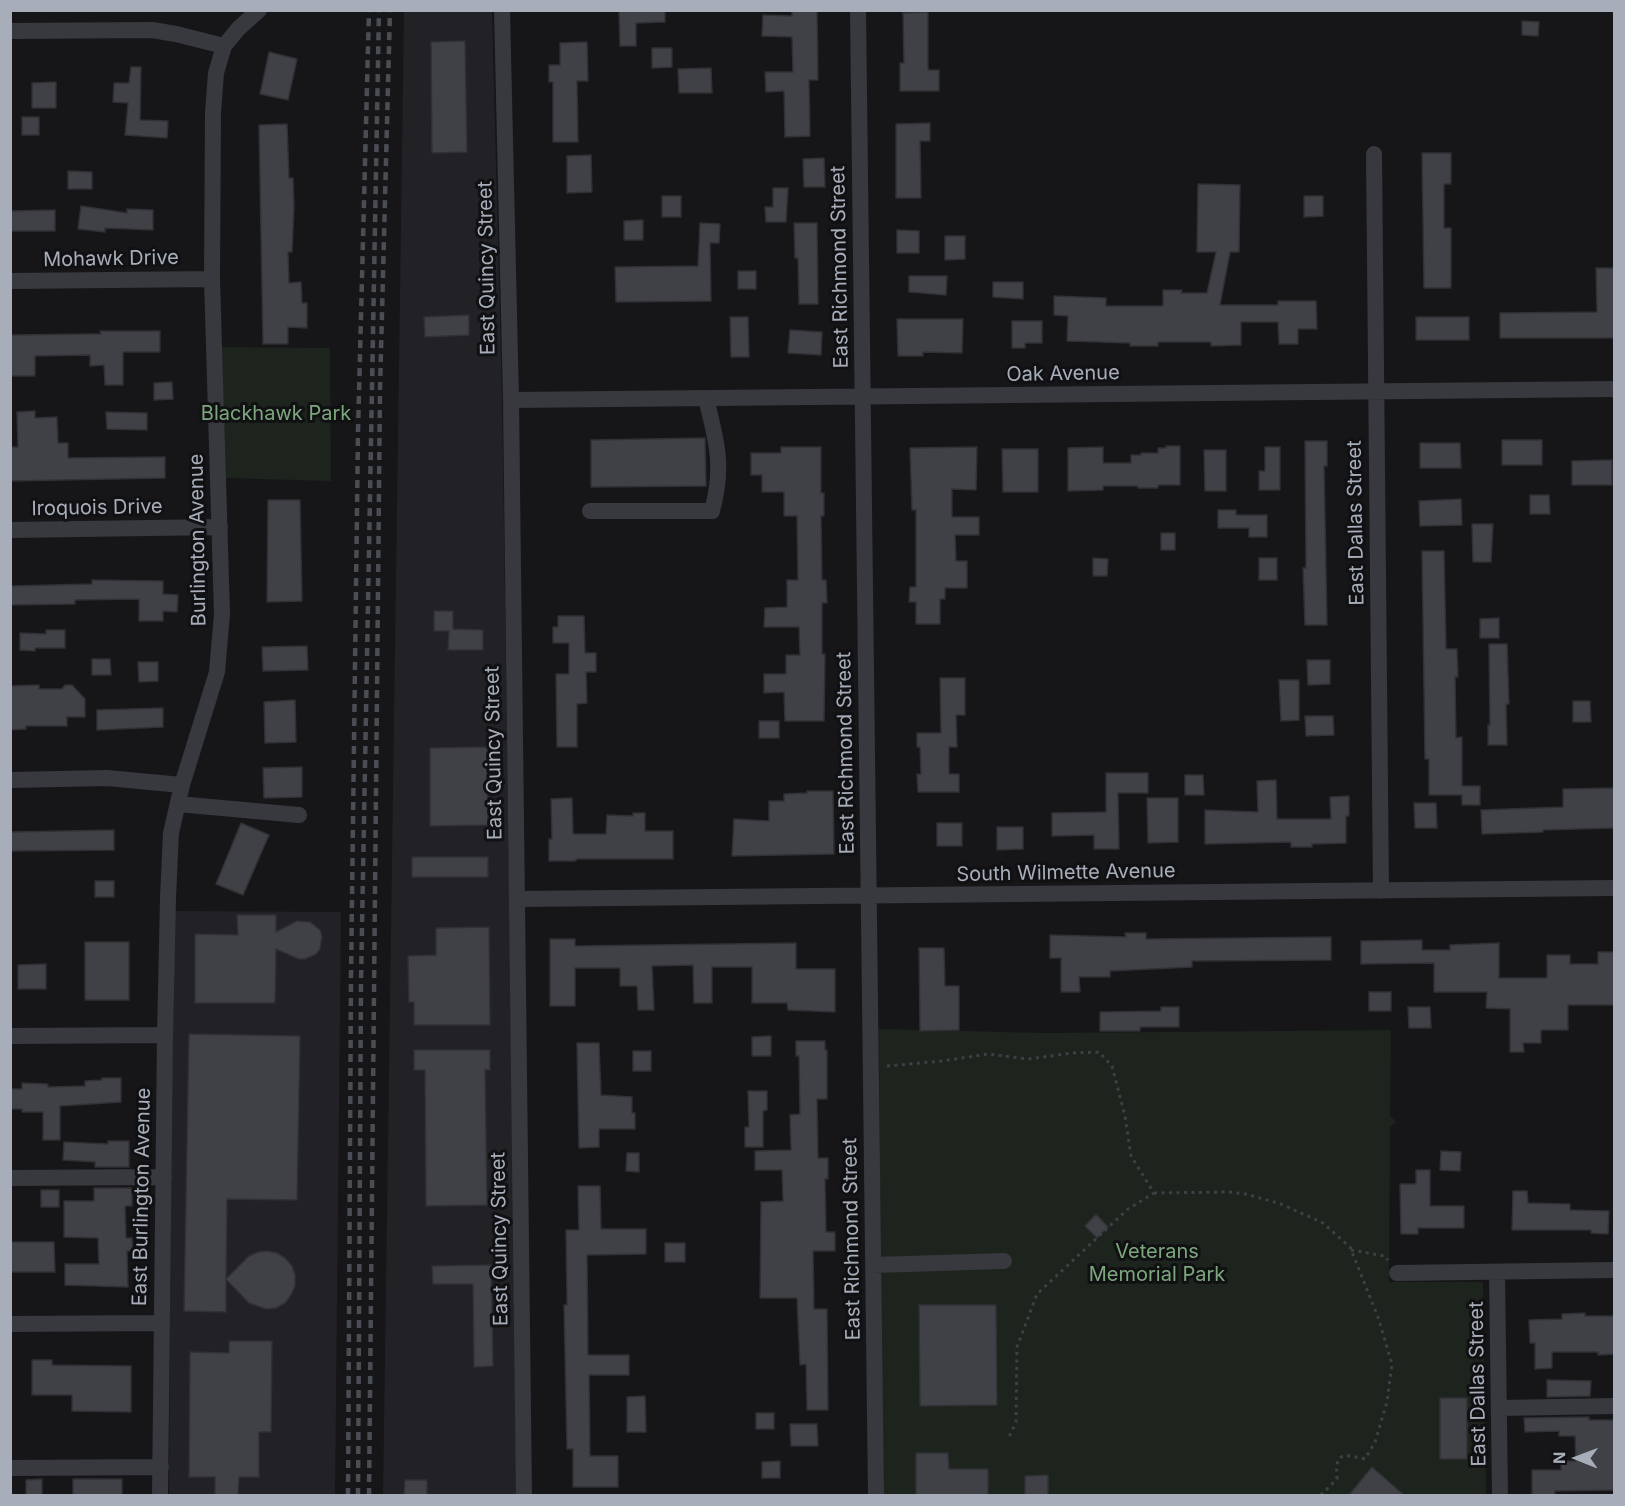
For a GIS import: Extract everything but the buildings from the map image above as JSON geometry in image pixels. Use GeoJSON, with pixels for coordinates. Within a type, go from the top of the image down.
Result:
{"type":"FeatureCollection","features":[{"type":"Feature","properties":{"kind":"street","name":"Burlington Avenue"},"geometry":{"type":"LineString","coordinates":[[168,898],[171,833],[182,785],[217,672],[222,614],[212,279],[213,113],[216,73],[224,46],[259,10]]}},
{"type":"Feature","properties":{"kind":"street","name":"East Quincy Street"},"geometry":{"type":"LineString","coordinates":[[502,10],[511,400],[524,1496]]}},
{"type":"Feature","properties":{"kind":"street","name":"East Richmond Street"},"geometry":{"type":"LineString","coordinates":[[858,10],[876,1496]]}},
{"type":"Feature","properties":{"kind":"street"},"geometry":{"type":"LineString","coordinates":[[10,32],[152,30],[224,46]]}},
{"type":"Feature","properties":{"kind":"street","name":"East Dallas Street"},"geometry":{"type":"LineString","coordinates":[[1374,154],[1381,891]]}},
{"type":"Feature","properties":{"kind":"street","name":"Mohawk Drive"},"geometry":{"type":"LineString","coordinates":[[10,281],[212,279]]}},
{"type":"Feature","properties":{"kind":"street","name":"Oak Avenue"},"geometry":{"type":"LineString","coordinates":[[511,400],[1614,389]]}},
{"type":"Feature","properties":{"kind":"street"},"geometry":{"type":"LineString","coordinates":[[590,511],[712,511],[718,489],[719,463],[716,439],[706,399]]}},
{"type":"Feature","properties":{"kind":"street","name":"Iroquois Drive"},"geometry":{"type":"LineString","coordinates":[[10,530],[220,527]]}},
{"type":"Feature","properties":{"kind":"street"},"geometry":{"type":"LineString","coordinates":[[10,780],[107,778],[182,785]]}},
{"type":"Feature","properties":{"kind":"street"},"geometry":{"type":"LineString","coordinates":[[178,804],[299,815]]}},
{"type":"Feature","properties":{"kind":"street","name":"South Wilmette Avenue"},"geometry":{"type":"LineString","coordinates":[[517,899],[1614,888]]}},
{"type":"Feature","properties":{"kind":"street","name":"East Burlington Avenue"},"geometry":{"type":"LineString","coordinates":[[160,1496],[168,898]]}},
{"type":"Feature","properties":{"kind":"street"},"geometry":{"type":"LineString","coordinates":[[10,1036],[165,1035]]}},
{"type":"Feature","properties":{"kind":"street"},"geometry":{"type":"LineString","coordinates":[[10,1178],[164,1177]]}},
{"type":"Feature","properties":{"kind":"street"},"geometry":{"type":"LineString","coordinates":[[873,1265],[1004,1261]]}},
{"type":"Feature","properties":{"kind":"street"},"geometry":{"type":"LineString","coordinates":[[1397,1273],[1614,1270]]}},
{"type":"Feature","properties":{"kind":"street","name":"East Dallas Street"},"geometry":{"type":"LineString","coordinates":[[1497,1272],[1500,1496]]}},
{"type":"Feature","properties":{"kind":"street"},"geometry":{"type":"LineString","coordinates":[[10,1324],[161,1323]]}},
{"type":"Feature","properties":{"kind":"street"},"geometry":{"type":"LineString","coordinates":[[1499,1408],[1614,1406]]}},
{"type":"Feature","properties":{"kind":"street"},"geometry":{"type":"LineString","coordinates":[[10,1468],[161,1467]]}},
{"type":"Feature","properties":{"kind":"path"},"geometry":{"type":"LineString","coordinates":[[879,1066],[942,1061],[988,1054],[1028,1059],[1099,1052],[1112,1066],[1125,1116],[1131,1156],[1154,1193]]}},
{"type":"Feature","properties":{"kind":"path"},"geometry":{"type":"LineString","coordinates":[[1009,1437],[1016,1422],[1017,1347],[1037,1294],[1128,1209],[1154,1193],[1229,1192],[1246,1194],[1303,1213],[1323,1223],[1350,1247],[1378,1317],[1392,1364],[1387,1402],[1375,1442],[1365,1459],[1348,1455],[1338,1460],[1337,1479],[1320,1496]]}},
{"type":"Feature","properties":{"kind":"path"},"geometry":{"type":"LineString","coordinates":[[1351,1250],[1385,1256],[1397,1273]]}},
{"type":"Feature","properties":{"kind":"shaded area"},"geometry":{"type":"Polygon","coordinates":[[[404,11],[492,11],[502,396],[518,1495],[383,1496],[404,11]]]}},
{"type":"Feature","properties":{"kind":"shaded area"},"geometry":{"type":"Polygon","coordinates":[[[172,911],[341,912],[335,1495],[169,1496],[172,911]]]}},
{"type":"Feature","properties":{"kind":"green space","name":"Blackhawk Park"},"geometry":{"type":"Polygon","coordinates":[[[222,347],[330,348],[331,481],[225,478],[222,347]]]}},
{"type":"Feature","properties":{"kind":"green space","name":"Veterans Memorial Park"},"geometry":{"type":"Polygon","coordinates":[[[879,1029],[1045,1033],[1391,1030],[1390,1116],[1396,1122],[1390,1127],[1389,1282],[1483,1282],[1486,1495],[882,1495],[879,1029]]]}},
{"type":"Feature","properties":{"kind":"railway"},"geometry":{"type":"LineString","coordinates":[[348,1496],[351,978],[358,432],[369,10]]}},
{"type":"Feature","properties":{"kind":"railway"},"geometry":{"type":"LineString","coordinates":[[358,1496],[361,982],[379,10]]}},
{"type":"Feature","properties":{"kind":"railway"},"geometry":{"type":"LineString","coordinates":[[369,1496],[380,389],[390,10]]}}]}
